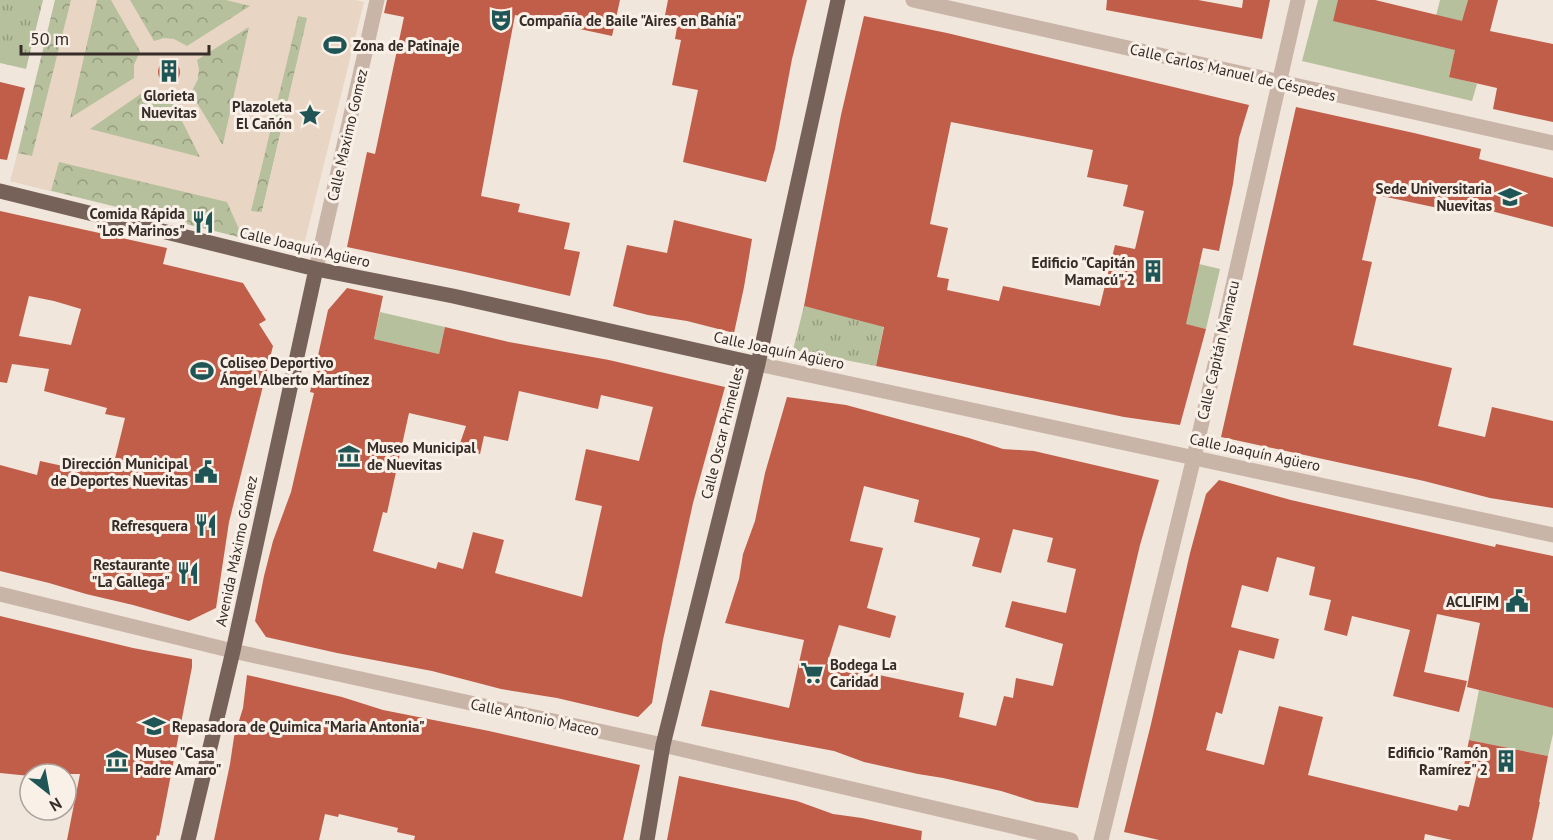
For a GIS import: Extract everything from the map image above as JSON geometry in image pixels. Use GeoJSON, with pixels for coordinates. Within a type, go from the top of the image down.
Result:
{"type":"FeatureCollection","features":[{"type":"Feature","properties":{"kind":"main road","name":"Calle Oscar Primelles"},"geometry":{"type":"LineString","coordinates":[[647,840],[663,745],[758,364],[838,0]]}},
{"type":"Feature","properties":{"kind":"main road","name":"Calle Joaquín Agüero"},"geometry":{"type":"LineString","coordinates":[[0,191],[316,269],[464,298],[758,364]]}},
{"type":"Feature","properties":{"kind":"main road","name":"Avenida Máximo Gómez"},"geometry":{"type":"LineString","coordinates":[[188,840],[233,651],[316,269]]}},
{"type":"Feature","properties":{"kind":"street","name":"Calle Maximo Gomez"},"geometry":{"type":"LineString","coordinates":[[316,269],[377,0]]}},
{"type":"Feature","properties":{"kind":"street","name":"Calle Carlos Manuel de Céspedes"},"geometry":{"type":"LineString","coordinates":[[913,0],[1553,144]]}},
{"type":"Feature","properties":{"kind":"street","name":"Calle Capitán Mamacu"},"geometry":{"type":"LineString","coordinates":[[1101,840],[1194,457],[1298,0]]}},
{"type":"Feature","properties":{"kind":"street","name":"Calle Joaquín Agüero"},"geometry":{"type":"LineString","coordinates":[[758,364],[1553,535]]}},
{"type":"Feature","properties":{"kind":"street","name":"Calle Antonio Maceo"},"geometry":{"type":"LineString","coordinates":[[0,594],[233,651],[663,745],[1071,840]]}},
{"type":"Feature","properties":{"kind":"green space"},"geometry":{"type":"Polygon","coordinates":[[[0,0],[43,0],[26,69],[0,63],[0,0]]]}},
{"type":"Feature","properties":{"kind":"green space"},"geometry":{"type":"Polygon","coordinates":[[[55,0],[312,0],[255,241],[11,181],[55,0]]]}},
{"type":"Feature","properties":{"kind":"green space"},"geometry":{"type":"Polygon","coordinates":[[[1318,0],[1338,0],[1429,43],[1440,0],[1468,0],[1449,76],[1477,84],[1472,101],[1302,61],[1318,0]]]}},
{"type":"Feature","properties":{"kind":"green space"},"geometry":{"type":"Polygon","coordinates":[[[1199,264],[1220,269],[1206,329],[1100,306],[1107,278],[1192,297],[1199,264]]]}},
{"type":"Feature","properties":{"kind":"green space"},"geometry":{"type":"Polygon","coordinates":[[[804,306],[884,325],[876,366],[793,350],[804,306]]]}},
{"type":"Feature","properties":{"kind":"green space"},"geometry":{"type":"Polygon","coordinates":[[[380,312],[445,327],[439,354],[374,339],[380,312]]]}},
{"type":"Feature","properties":{"kind":"green space"},"geometry":{"type":"Polygon","coordinates":[[[1479,690],[1553,708],[1553,734],[1548,756],[1469,740],[1479,690]]]}},
{"type":"Feature","properties":{"kind":"shaded area"},"geometry":{"type":"Polygon","coordinates":[[[71,0],[97,0],[70,118],[134,78],[134,65],[140,51],[111,0],[130,0],[154,41],[164,38],[174,39],[187,46],[250,6],[226,0],[355,0],[364,2],[302,253],[243,238],[227,202],[59,162],[51,191],[10,181],[18,153],[32,156],[71,0]],[[298,16],[251,211],[262,212],[307,18],[298,16]],[[249,27],[197,60],[198,79],[191,93],[222,144],[223,144],[249,27]],[[142,93],[90,129],[200,157],[173,103],[155,102],[142,93]]]}},
{"type":"Feature","properties":{"kind":"building"},"geometry":{"type":"Polygon","coordinates":[[[387,0],[620,0],[612,36],[515,15],[481,196],[520,204],[518,212],[570,223],[564,249],[580,252],[570,296],[347,247],[367,152],[375,154],[404,17],[384,13],[387,0]]]}},
{"type":"Feature","properties":{"kind":"building"},"geometry":{"type":"Polygon","coordinates":[[[668,0],[807,0],[766,182],[683,162],[698,90],[672,85],[681,40],[675,39],[677,27],[663,25],[668,0]]]}},
{"type":"Feature","properties":{"kind":"building"},"geometry":{"type":"Polygon","coordinates":[[[1107,0],[1198,0],[1242,8],[1243,0],[1270,0],[1262,39],[1106,10],[1107,0]]]}},
{"type":"Feature","properties":{"kind":"building"},"geometry":{"type":"Polygon","coordinates":[[[1338,0],[1375,0],[1462,21],[1468,0],[1498,0],[1490,31],[1553,44],[1553,122],[1493,109],[1497,88],[1449,77],[1455,50],[1333,21],[1338,0]]]}},
{"type":"Feature","properties":{"kind":"building"},"geometry":{"type":"Polygon","coordinates":[[[864,16],[947,33],[1249,105],[1239,138],[1233,184],[1219,251],[1203,248],[1186,324],[1206,329],[1180,425],[1124,417],[876,366],[884,327],[804,306],[841,115],[864,16]],[[951,122],[930,224],[948,228],[937,277],[949,279],[947,290],[999,301],[1003,286],[1100,306],[1115,245],[1135,249],[1144,211],[1123,206],[1128,185],[1087,177],[1093,150],[951,122]]]}},
{"type":"Feature","properties":{"kind":"building","name":"Glorieta Nuevitas"},"geometry":{"type":"Polygon","coordinates":[[[169,61],[177,64],[180,72],[177,80],[169,83],[161,80],[158,72],[161,64],[169,61]]]}},
{"type":"Feature","properties":{"kind":"building"},"geometry":{"type":"Polygon","coordinates":[[[0,82],[25,88],[7,160],[0,159],[0,82]]]}},
{"type":"Feature","properties":{"kind":"building"},"geometry":{"type":"Polygon","coordinates":[[[1296,107],[1481,149],[1479,159],[1553,178],[1553,227],[1468,205],[1466,214],[1377,195],[1362,260],[1372,262],[1353,345],[1452,368],[1438,426],[1485,437],[1492,407],[1553,421],[1553,508],[1490,498],[1424,481],[1221,437],[1296,107]]]}},
{"type":"Feature","properties":{"kind":"building"},"geometry":{"type":"Polygon","coordinates":[[[0,211],[167,248],[163,264],[243,283],[266,320],[259,324],[273,346],[229,522],[216,608],[189,621],[0,571],[0,465],[37,475],[40,461],[63,466],[64,460],[112,471],[125,418],[105,414],[107,408],[44,391],[49,369],[12,364],[7,383],[0,382],[0,211]],[[29,296],[19,336],[71,345],[81,309],[29,296]]]}},
{"type":"Feature","properties":{"kind":"building"},"geometry":{"type":"Polygon","coordinates":[[[674,220],[752,239],[734,333],[613,306],[627,245],[667,253],[674,220]]]}},
{"type":"Feature","properties":{"kind":"building"},"geometry":{"type":"Polygon","coordinates":[[[347,288],[383,296],[374,339],[439,354],[445,327],[509,342],[609,360],[725,387],[693,503],[663,640],[652,703],[638,717],[266,637],[255,621],[273,541],[291,492],[314,393],[310,392],[328,310],[347,288]],[[519,391],[508,441],[484,436],[480,454],[458,449],[466,426],[409,413],[387,513],[383,512],[373,551],[436,569],[438,562],[463,569],[473,532],[504,540],[495,573],[582,597],[602,506],[575,500],[586,449],[639,461],[653,407],[601,395],[598,409],[519,391]]]}},
{"type":"Feature","properties":{"kind":"building"},"geometry":{"type":"Polygon","coordinates":[[[787,397],[846,405],[1003,449],[1034,451],[1159,480],[1140,545],[1078,808],[1036,802],[1001,791],[864,762],[834,751],[701,726],[710,690],[789,708],[804,640],[725,623],[739,579],[743,554],[755,521],[765,473],[787,397]],[[864,486],[850,541],[883,548],[867,608],[896,616],[890,638],[839,625],[827,664],[964,693],[959,717],[996,726],[1004,696],[1013,698],[1016,678],[1053,686],[1063,644],[1005,627],[1012,601],[1066,613],[1076,569],[1047,562],[1053,538],[1013,529],[1001,573],[972,566],[980,538],[914,522],[919,500],[864,486]]]}},
{"type":"Feature","properties":{"kind":"building"},"geometry":{"type":"Polygon","coordinates":[[[1219,480],[1291,500],[1495,547],[1496,544],[1553,556],[1553,708],[1467,687],[1480,623],[1437,614],[1424,672],[1467,681],[1459,712],[1393,696],[1410,630],[1352,616],[1347,636],[1324,630],[1331,600],[1309,595],[1315,567],[1277,557],[1268,592],[1242,585],[1231,627],[1279,639],[1274,659],[1239,650],[1222,714],[1216,712],[1206,750],[1264,765],[1279,706],[1323,717],[1308,775],[1457,811],[1459,805],[1469,807],[1478,769],[1464,766],[1469,740],[1548,756],[1532,840],[1452,840],[1425,834],[1424,840],[1159,840],[1124,832],[1190,553],[1206,494],[1219,480]]]}},
{"type":"Feature","properties":{"kind":"building"},"geometry":{"type":"Polygon","coordinates":[[[0,616],[133,648],[192,659],[159,836],[157,835],[156,840],[67,840],[71,822],[78,822],[80,774],[78,774],[78,762],[18,762],[18,775],[0,773],[0,616]]]}},
{"type":"Feature","properties":{"kind":"building"},"geometry":{"type":"Polygon","coordinates":[[[247,675],[342,697],[383,710],[640,765],[623,840],[414,840],[415,836],[397,832],[398,828],[339,814],[338,817],[325,814],[319,840],[214,840],[234,737],[243,708],[247,675]]]}},
{"type":"Feature","properties":{"kind":"building"},"geometry":{"type":"Polygon","coordinates":[[[679,776],[797,801],[833,814],[922,831],[921,840],[667,840],[679,776]]]}},
{"type":"Feature","properties":{"kind":"place","name":"Compañía de Baile \"Aires en Bahía\""},"geometry":{"type":"Point","coordinates":[501,20]}},
{"type":"Feature","properties":{"kind":"place","name":"Zona de Patinaje"},"geometry":{"type":"Point","coordinates":[335,45]}},
{"type":"Feature","properties":{"kind":"place","name":"Glorieta Nuevitas"},"geometry":{"type":"Point","coordinates":[169,71]}},
{"type":"Feature","properties":{"kind":"place","name":"Plazoleta El Cañón"},"geometry":{"type":"Point","coordinates":[310,115]}},
{"type":"Feature","properties":{"kind":"place","name":"Sede Universitaria Nuevitas"},"geometry":{"type":"Point","coordinates":[1510,197]}},
{"type":"Feature","properties":{"kind":"place","name":"Comida Rápida \"Los Marinos\""},"geometry":{"type":"Point","coordinates":[203,222]}},
{"type":"Feature","properties":{"kind":"place","name":"Edificio \"Capitán Mamacú\" 2"},"geometry":{"type":"Point","coordinates":[1153,271]}},
{"type":"Feature","properties":{"kind":"place","name":"Coliseo Deportivo Ángel Alberto Martínez"},"geometry":{"type":"Point","coordinates":[202,371]}},
{"type":"Feature","properties":{"kind":"place","name":"Museo Municipal de Nuevitas"},"geometry":{"type":"Point","coordinates":[349,456]}},
{"type":"Feature","properties":{"kind":"place","name":"Dirección Municipal de Deportes Nuevitas"},"geometry":{"type":"Point","coordinates":[206,472]}},
{"type":"Feature","properties":{"kind":"place","name":"Refresquera"},"geometry":{"type":"Point","coordinates":[206,525]}},
{"type":"Feature","properties":{"kind":"place","name":"Restaurante \"La Gallega\""},"geometry":{"type":"Point","coordinates":[188,573]}},
{"type":"Feature","properties":{"kind":"place","name":"ACLIFIM"},"geometry":{"type":"Point","coordinates":[1517,601]}},
{"type":"Feature","properties":{"kind":"place","name":"Bodega La Caridad"},"geometry":{"type":"Point","coordinates":[812,673]}},
{"type":"Feature","properties":{"kind":"place","name":"Repasadora de Quimica \"Maria Antonia\""},"geometry":{"type":"Point","coordinates":[154,726]}},
{"type":"Feature","properties":{"kind":"place","name":"Museo \"Casa Padre Amaro\""},"geometry":{"type":"Point","coordinates":[117,761]}},
{"type":"Feature","properties":{"kind":"place","name":"Edificio \"Ramón Ramírez\" 2"},"geometry":{"type":"Point","coordinates":[1506,761]}}]}
